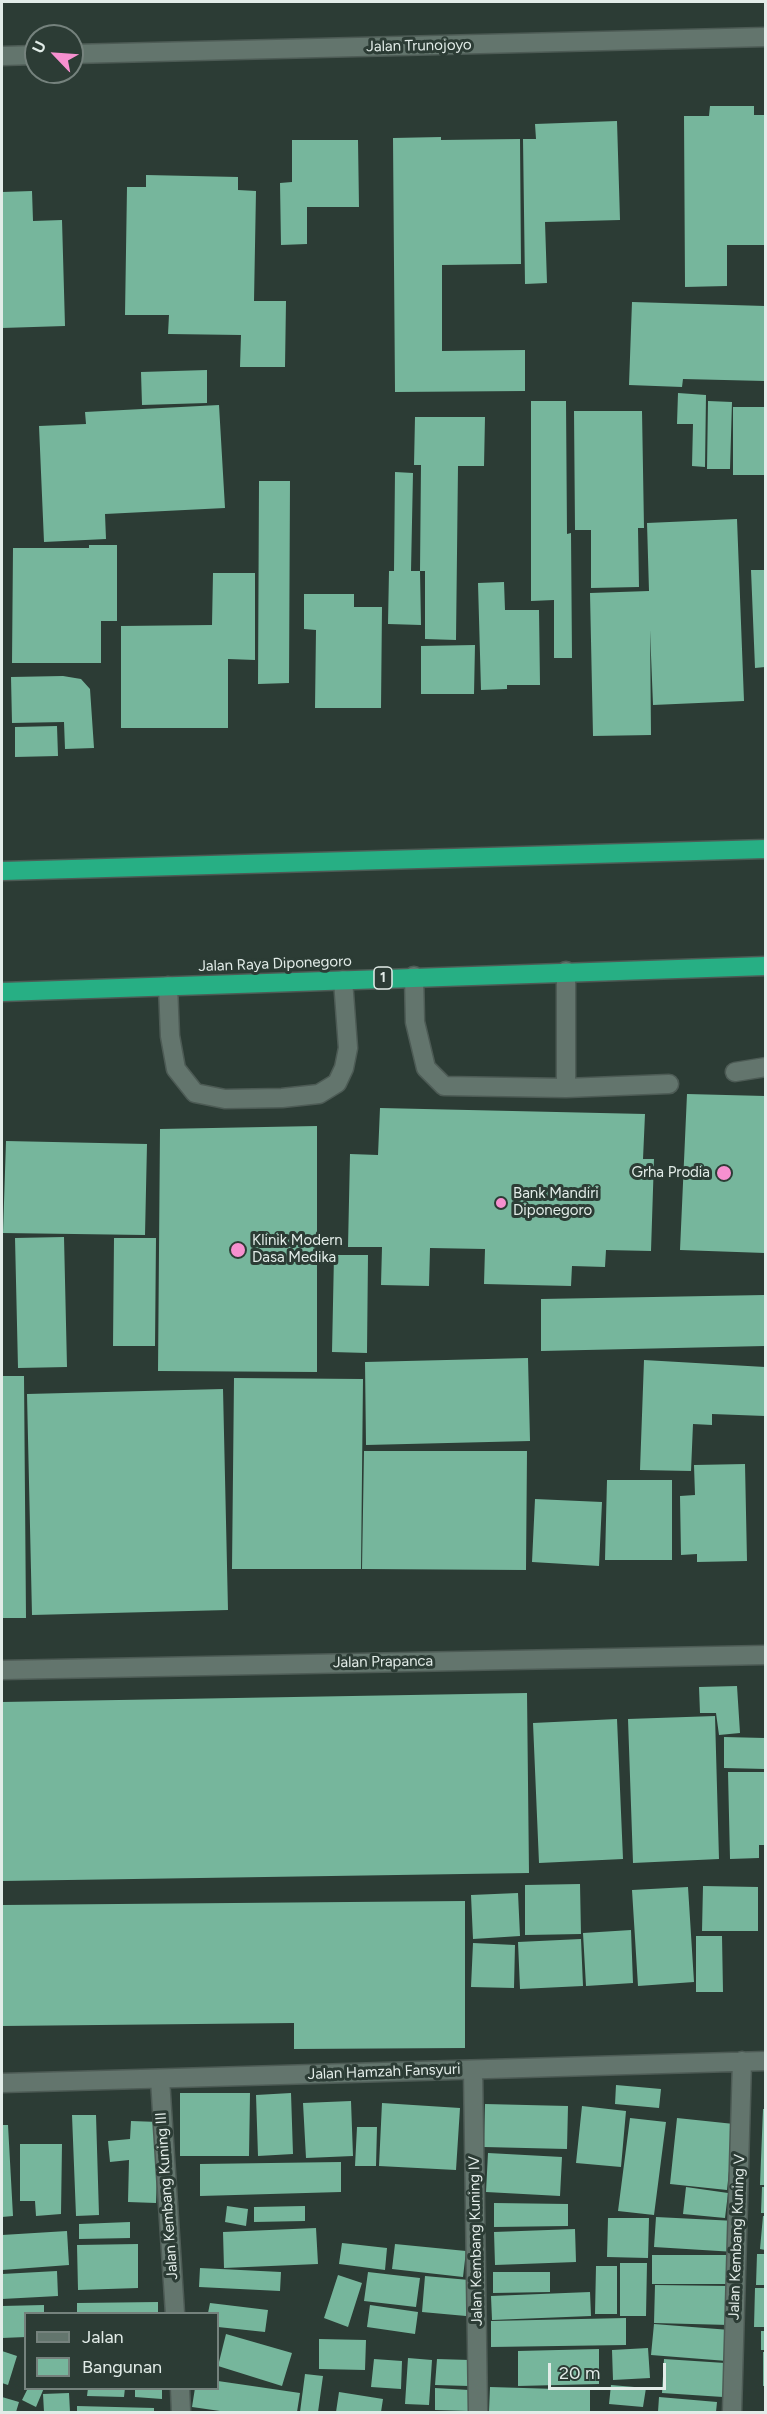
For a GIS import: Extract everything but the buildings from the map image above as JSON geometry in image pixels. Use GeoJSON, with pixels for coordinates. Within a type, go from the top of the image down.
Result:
{"type":"FeatureCollection","features":[{"type":"Feature","properties":{"kind":"highway"},"geometry":{"type":"LineString","coordinates":[[2,871],[765,849]]}},
{"type":"Feature","properties":{"kind":"highway","name":"Jalan Raya Diponegoro"},"geometry":{"type":"LineString","coordinates":[[2,992],[414,976],[765,966]]}},
{"type":"Feature","properties":{"kind":"street","name":"Jalan Trunojoyo"},"geometry":{"type":"LineString","coordinates":[[84,54],[765,37]]}},
{"type":"Feature","properties":{"kind":"street"},"geometry":{"type":"LineString","coordinates":[[2,56],[24,55]]}},
{"type":"Feature","properties":{"kind":"street"},"geometry":{"type":"LineString","coordinates":[[566,971],[566,1088]]}},
{"type":"Feature","properties":{"kind":"street"},"geometry":{"type":"LineString","coordinates":[[414,976],[416,1022],[426,1068],[444,1086],[566,1088],[669,1084]]}},
{"type":"Feature","properties":{"kind":"street"},"geometry":{"type":"LineString","coordinates":[[168,986],[170,1036],[176,1070],[195,1093],[225,1099],[282,1098],[319,1094],[337,1083],[344,1068],[348,1048],[343,980]]}},
{"type":"Feature","properties":{"kind":"street"},"geometry":{"type":"LineString","coordinates":[[735,1072],[765,1067]]}},
{"type":"Feature","properties":{"kind":"street","name":"Jalan Prapanca"},"geometry":{"type":"LineString","coordinates":[[2,1670],[765,1654]]}},
{"type":"Feature","properties":{"kind":"street","name":"Jalan Kembang Kuning V"},"geometry":{"type":"LineString","coordinates":[[732,2412],[742,2061]]}},
{"type":"Feature","properties":{"kind":"street","name":"Jalan Hamzah Fansyuri"},"geometry":{"type":"LineString","coordinates":[[2,2083],[765,2061]]}},
{"type":"Feature","properties":{"kind":"street","name":"Jalan Kembang Kuning IV"},"geometry":{"type":"LineString","coordinates":[[473,2070],[478,2412]]}},
{"type":"Feature","properties":{"kind":"street","name":"Jalan Kembang Kuning III"},"geometry":{"type":"LineString","coordinates":[[160,2079],[175,2312]]}},
{"type":"Feature","properties":{"kind":"street"},"geometry":{"type":"LineString","coordinates":[[180,2390],[181,2412]]}},
{"type":"Feature","properties":{"kind":"place","name":"Grha Prodia"},"geometry":{"type":"Point","coordinates":[724,1173]}},
{"type":"Feature","properties":{"kind":"place","name":"Bank Mandiri Diponegoro"},"geometry":{"type":"Point","coordinates":[501,1203]}},
{"type":"Feature","properties":{"kind":"place","name":"Klinik Modern Dasa Medika"},"geometry":{"type":"Point","coordinates":[238,1250]}}]}
